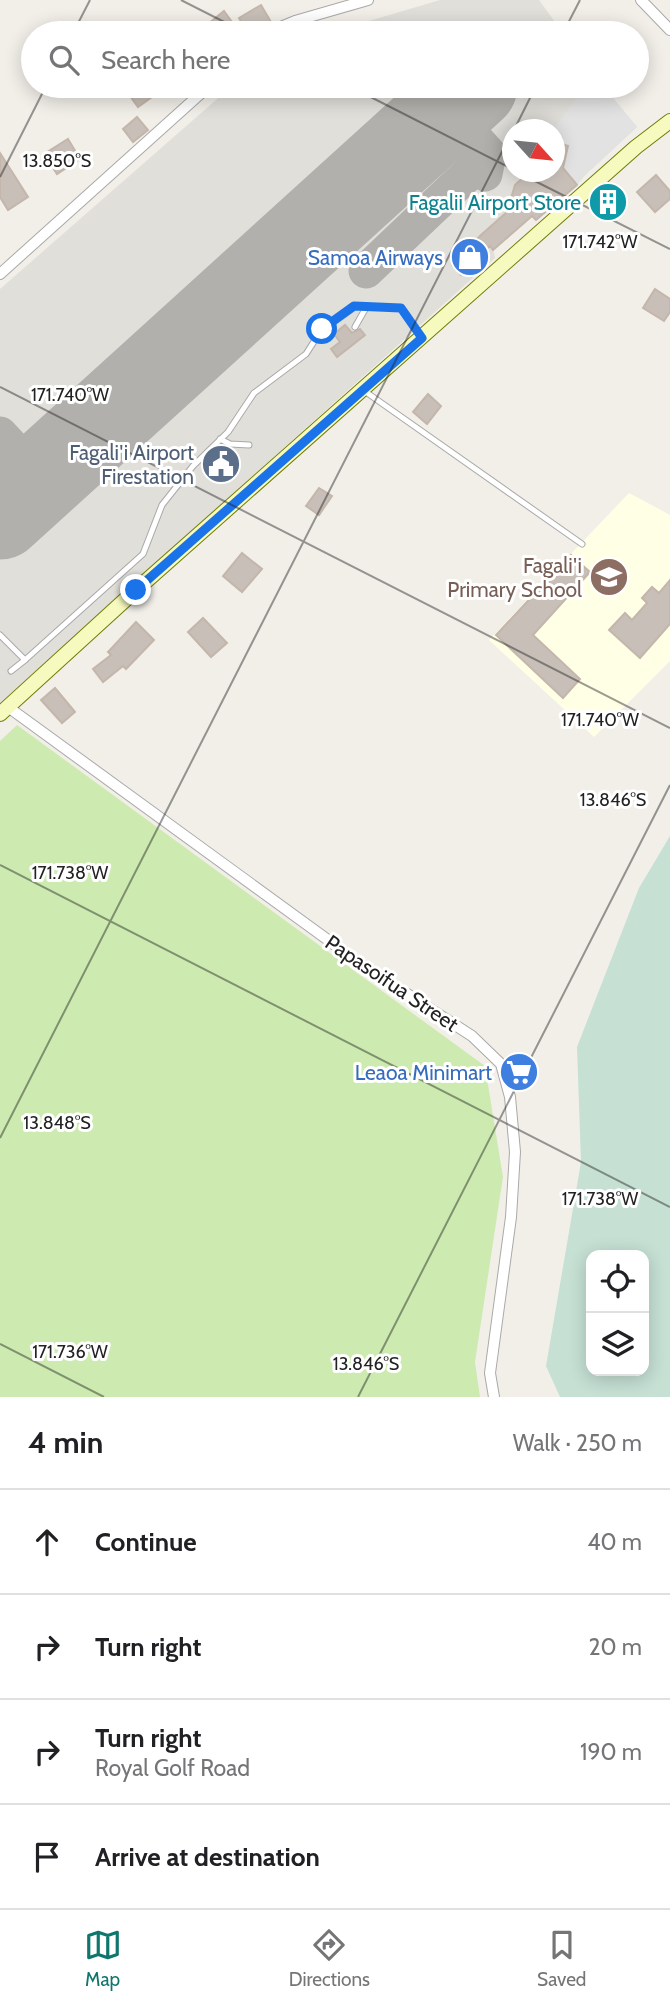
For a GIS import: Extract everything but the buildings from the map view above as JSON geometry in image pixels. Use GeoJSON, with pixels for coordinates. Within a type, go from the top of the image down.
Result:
{"type":"FeatureCollection","features":[{"type":"Feature","properties":{"kind":"main road"},"geometry":{"type":"LineString","coordinates":[[4,711],[136,590],[636,147],[670,121]]}},
{"type":"Feature","properties":{"kind":"street"},"geometry":{"type":"LineString","coordinates":[[295,21],[368,0]]}},
{"type":"Feature","properties":{"kind":"street"},"geometry":{"type":"LineString","coordinates":[[641,0],[670,30]]}},
{"type":"Feature","properties":{"kind":"street"},"geometry":{"type":"LineString","coordinates":[[2,269],[195,98]]}},
{"type":"Feature","properties":{"kind":"street","name":"Papasoifua Street"},"geometry":{"type":"LineString","coordinates":[[4,711],[361,964],[472,1037],[502,1064],[510,1097],[515,1152],[511,1217],[490,1373],[494,1397]]}},
{"type":"Feature","properties":{"kind":"lane"},"geometry":{"type":"LineString","coordinates":[[11,671],[143,554],[162,505],[193,466],[220,439],[254,393],[306,355],[322,329],[354,306],[401,308],[422,338]]}},
{"type":"Feature","properties":{"kind":"lane"},"geometry":{"type":"LineString","coordinates":[[355,327],[367,306]]}},
{"type":"Feature","properties":{"kind":"lane"},"geometry":{"type":"LineString","coordinates":[[363,390],[582,544]]}},
{"type":"Feature","properties":{"kind":"lane"},"geometry":{"type":"LineString","coordinates":[[220,439],[230,444],[249,445]]}},
{"type":"Feature","properties":{"kind":"lane"},"geometry":{"type":"LineString","coordinates":[[0,635],[25,660]]}},
{"type":"Feature","properties":{"kind":"shaded area"},"geometry":{"type":"Polygon","coordinates":[[[440,0],[539,0],[554,21],[369,21],[440,0]]]}},
{"type":"Feature","properties":{"kind":"shaded area"},"geometry":{"type":"Polygon","coordinates":[[[218,98],[613,98],[637,127],[536,220],[532,216],[493,249],[495,258],[0,703],[0,289],[218,98]]]}},
{"type":"Feature","properties":{"kind":"shaded area"},"geometry":{"type":"Polygon","coordinates":[[[576,98],[613,98],[637,127],[577,185],[565,170],[568,146],[565,145],[565,119],[561,119],[576,98]]]}},
{"type":"Feature","properties":{"kind":"shaded area","name":"Fagali'i Primary School"},"geometry":{"type":"Polygon","coordinates":[[[629,493],[670,515],[670,661],[594,737],[489,640],[629,493]]]}},
{"type":"Feature","properties":{"kind":"shaded area"},"geometry":{"type":"Polygon","coordinates":[[[670,836],[670,1397],[560,1397],[546,1366],[581,1162],[577,1047],[639,888],[670,836]]]}},
{"type":"Feature","properties":{"kind":"green space"},"geometry":{"type":"Polygon","coordinates":[[[17,725],[485,1066],[503,1177],[475,1362],[480,1397],[0,1397],[0,741],[17,725]]]}},
{"type":"Feature","properties":{"kind":"taxiway"},"geometry":{"type":"LineString","coordinates":[[448,108],[489,154],[485,174]]}},
{"type":"Feature","properties":{"kind":"taxiway"},"geometry":{"type":"LineString","coordinates":[[366,271],[489,154]]}},
{"type":"Feature","properties":{"kind":"taxiway"},"geometry":{"type":"LineString","coordinates":[[0,434],[40,477]]}},
{"type":"Feature","properties":{"kind":"runway"},"geometry":{"type":"LineString","coordinates":[[0,515],[460,98]]}},
{"type":"Feature","properties":{"kind":"place","name":"Fagalii Airport Store"},"geometry":{"type":"Point","coordinates":[608,202]}},
{"type":"Feature","properties":{"kind":"place","name":"Samoa Airways"},"geometry":{"type":"Point","coordinates":[470,257]}},
{"type":"Feature","properties":{"kind":"place","name":"Fagali'i Airport Firestation"},"geometry":{"type":"Point","coordinates":[221,464]}},
{"type":"Feature","properties":{"kind":"place","name":"Fagali'i Primary School"},"geometry":{"type":"Point","coordinates":[609,577]}},
{"type":"Feature","properties":{"kind":"place","name":"Leaoa Minimart"},"geometry":{"type":"Point","coordinates":[519,1072]}},
{"type":"Feature","properties":{"kind":"route"},"geometry":{"type":"LineString","coordinates":[[136,590],[422,338],[401,308],[354,306],[322,329]]}}]}
